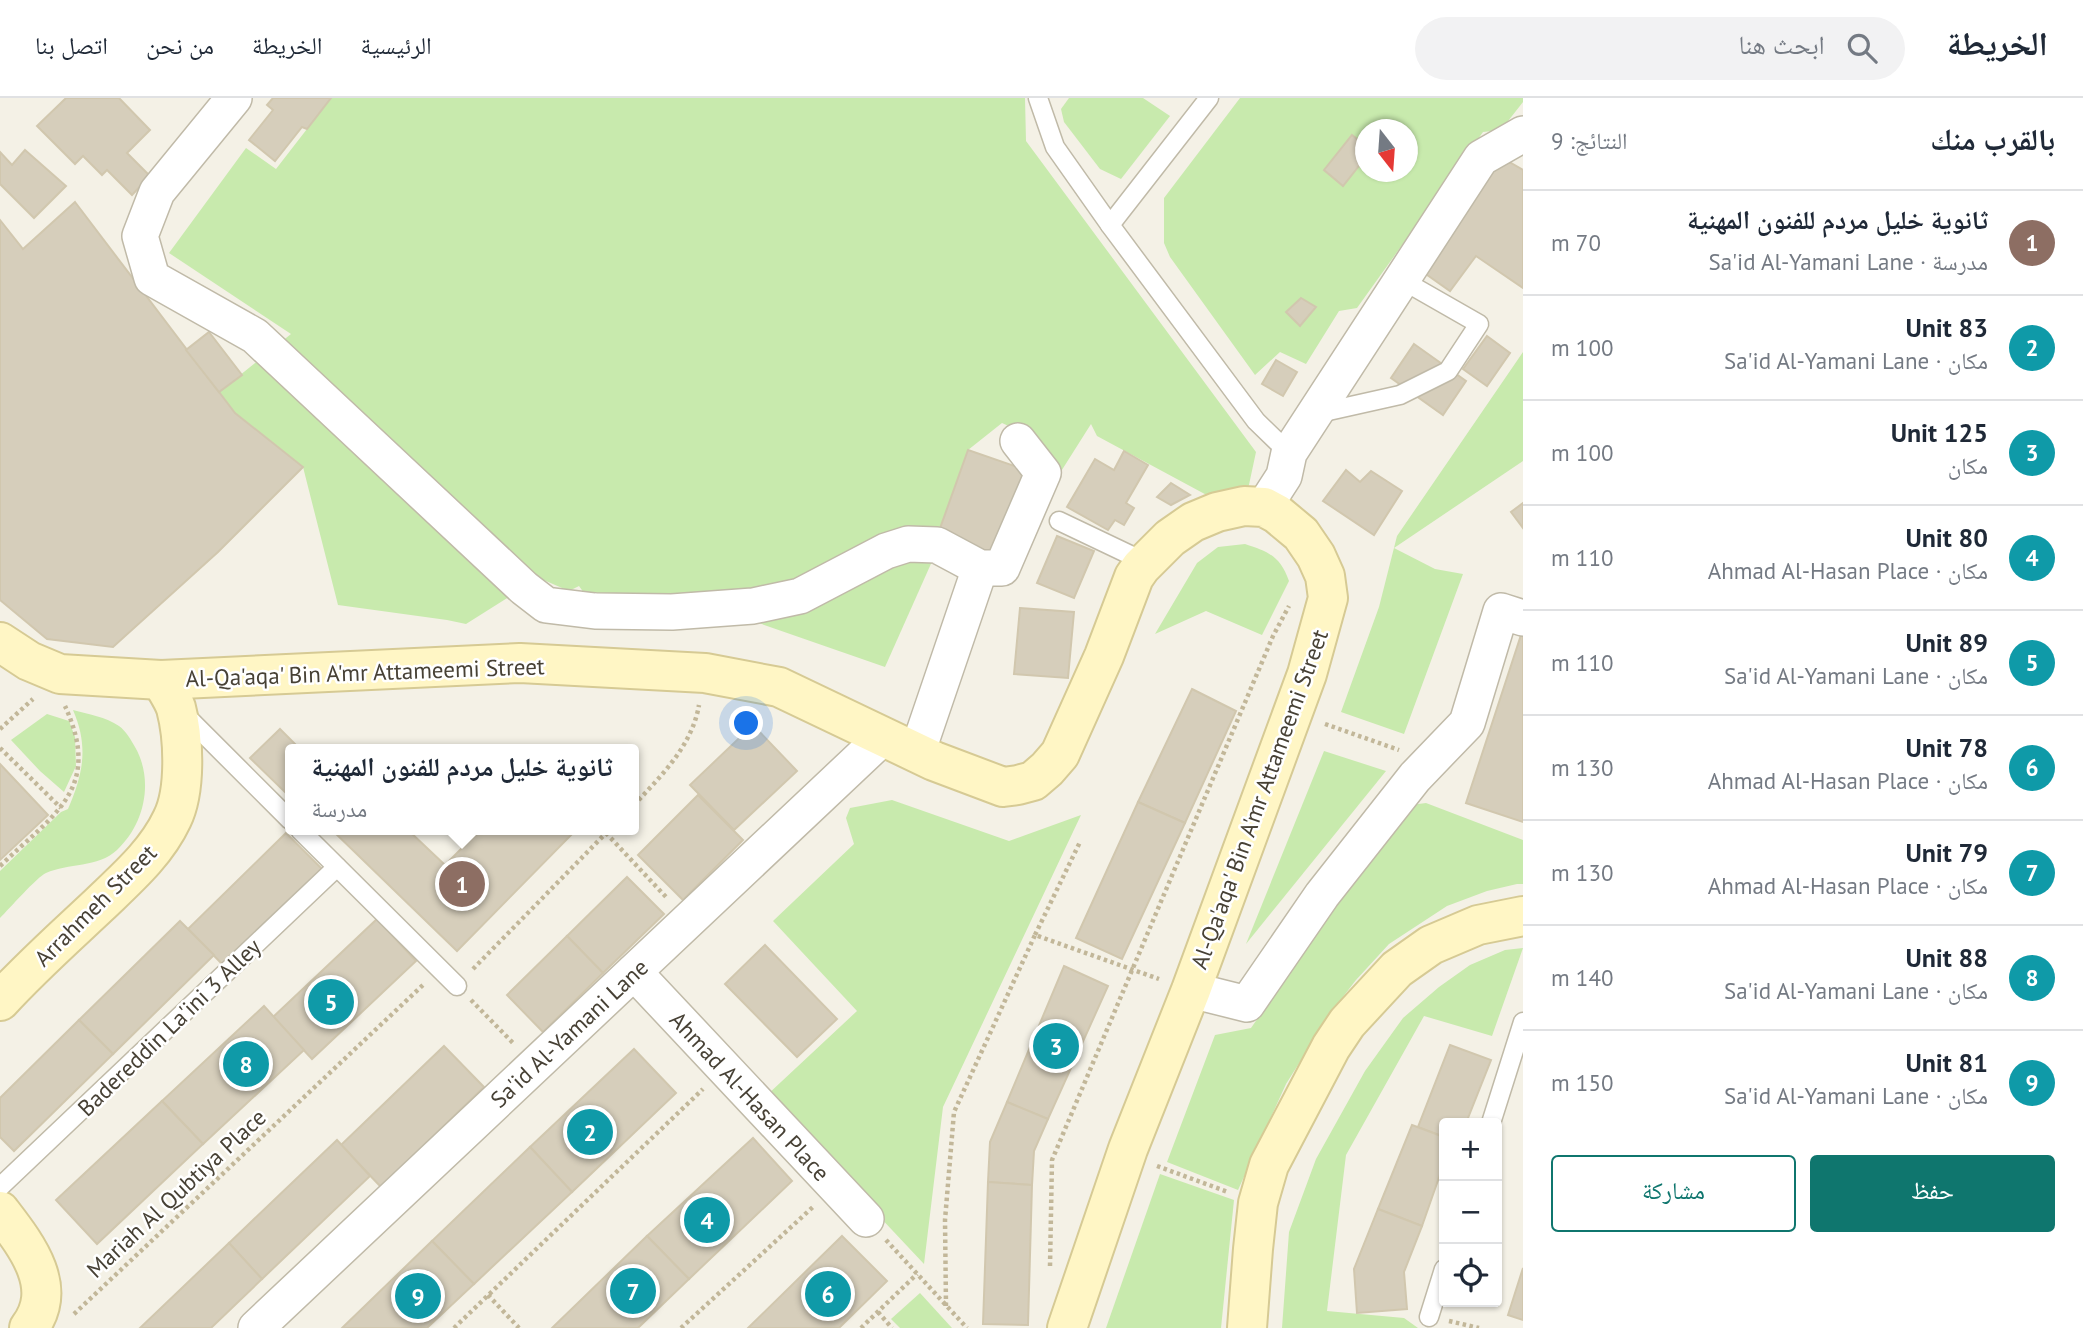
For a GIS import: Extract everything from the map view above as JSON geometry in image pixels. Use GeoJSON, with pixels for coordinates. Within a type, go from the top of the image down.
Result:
{"type":"FeatureCollection","features":[{"type":"Feature","properties":{"kind":"main road","name":"Al-Qa'aqa' Bin A'mr Attameemi Street"},"geometry":{"type":"LineString","coordinates":[[0,642],[29,661],[60,674],[168,693],[520,663],[705,673],[779,687],[900,745],[1003,787],[1033,781],[1060,754],[1104,656],[1128,590],[1145,562],[1170,538],[1194,522],[1217,512],[1244,506],[1264,507],[1289,523],[1301,534],[1316,556],[1325,576],[1328,598],[1323,622],[1294,713],[1191,990],[1128,1149],[1067,1328]]}},
{"type":"Feature","properties":{"kind":"main road","name":"Arrahmeh Street"},"geometry":{"type":"LineString","coordinates":[[0,1001],[140,866],[174,817],[180,791],[181,735],[168,693]]}},
{"type":"Feature","properties":{"kind":"main road"},"geometry":{"type":"LineString","coordinates":[[1247,1328],[1258,1203],[1269,1165],[1331,1047],[1347,1023],[1397,970],[1432,945],[1478,925],[1523,916]]}},
{"type":"Feature","properties":{"kind":"main road"},"geometry":{"type":"LineString","coordinates":[[0,1212],[36,1264],[45,1324]]}},
{"type":"Feature","properties":{"kind":"street"},"geometry":{"type":"LineString","coordinates":[[234,98],[157,192],[140,236],[152,278],[255,336],[524,588],[546,605],[595,611],[672,612],[752,606],[800,596],[886,551],[908,544],[937,545],[980,568],[1002,568],[1043,473],[1018,441]]}},
{"type":"Feature","properties":{"kind":"street"},"geometry":{"type":"LineString","coordinates":[[1264,507],[1284,476],[1289,453],[1481,158],[1523,134]]}},
{"type":"Feature","properties":{"kind":"street"},"geometry":{"type":"LineString","coordinates":[[900,745],[980,568]]}},
{"type":"Feature","properties":{"kind":"street"},"geometry":{"type":"LineString","coordinates":[[1191,990],[1247,1004],[1322,895],[1430,761],[1466,723],[1501,611],[1523,618]]}},
{"type":"Feature","properties":{"kind":"street","name":"Sa'id Al-Yamani Lane"},"geometry":{"type":"LineString","coordinates":[[256,1328],[688,921],[900,745]]}},
{"type":"Feature","properties":{"kind":"street","name":"Ahmad Al-Hasan Place"},"geometry":{"type":"LineString","coordinates":[[634,972],[866,1219]]}},
{"type":"Feature","properties":{"kind":"lane"},"geometry":{"type":"LineString","coordinates":[[1038,98],[1055,147],[1110,225],[1256,421],[1289,453]]}},
{"type":"Feature","properties":{"kind":"lane"},"geometry":{"type":"LineString","coordinates":[[1110,225],[1209,98]]}},
{"type":"Feature","properties":{"kind":"lane"},"geometry":{"type":"LineString","coordinates":[[1315,414],[1400,395],[1448,370],[1479,324],[1402,280]]}},
{"type":"Feature","properties":{"kind":"lane"},"geometry":{"type":"LineString","coordinates":[[1059,522],[1145,562]]}},
{"type":"Feature","properties":{"kind":"lane"},"geometry":{"type":"LineString","coordinates":[[168,693],[285,815]]}},
{"type":"Feature","properties":{"kind":"lane"},"geometry":{"type":"LineString","coordinates":[[305,835],[457,986]]}},
{"type":"Feature","properties":{"kind":"lane","name":"Badereddin La'ini 3 Alley"},"geometry":{"type":"LineString","coordinates":[[0,1187],[337,867]]}},
{"type":"Feature","properties":{"kind":"lane"},"geometry":{"type":"LineString","coordinates":[[1493,1118],[1523,1022]]}},
{"type":"Feature","properties":{"kind":"lane"},"geometry":{"type":"LineString","coordinates":[[1429,1317],[1439,1285]]}},
{"type":"Feature","properties":{"kind":"path"},"geometry":{"type":"LineString","coordinates":[[1050,1276],[1052,1160],[1273,636],[1290,605]]}},
{"type":"Feature","properties":{"kind":"path"},"geometry":{"type":"LineString","coordinates":[[639,799],[669,767],[688,737],[698,715],[705,673]]}},
{"type":"Feature","properties":{"kind":"path"},"geometry":{"type":"LineString","coordinates":[[0,729],[60,674]]}},
{"type":"Feature","properties":{"kind":"path"},"geometry":{"type":"LineString","coordinates":[[0,866],[61,808],[76,780],[79,755],[75,727],[63,702],[60,674]]}},
{"type":"Feature","properties":{"kind":"path"},"geometry":{"type":"LineString","coordinates":[[1294,713],[1430,761]]}},
{"type":"Feature","properties":{"kind":"path"},"geometry":{"type":"LineString","coordinates":[[0,748],[61,808]]}},
{"type":"Feature","properties":{"kind":"path"},"geometry":{"type":"LineString","coordinates":[[536,1065],[457,986],[604,835]]}},
{"type":"Feature","properties":{"kind":"path"},"geometry":{"type":"LineString","coordinates":[[612,835],[688,921]]}},
{"type":"Feature","properties":{"kind":"path"},"geometry":{"type":"LineString","coordinates":[[946,1306],[945,1220],[954,1112],[1080,842]]}},
{"type":"Feature","properties":{"kind":"path"},"geometry":{"type":"LineString","coordinates":[[1035,935],[1191,990]]}},
{"type":"Feature","properties":{"kind":"path","name":"Mariah Al Qubtiya Place"},"geometry":{"type":"LineString","coordinates":[[45,1324],[440,969]]}},
{"type":"Feature","properties":{"kind":"path"},"geometry":{"type":"LineString","coordinates":[[454,1328],[725,1069]]}},
{"type":"Feature","properties":{"kind":"path"},"geometry":{"type":"LineString","coordinates":[[1160,1168],[1258,1203]]}},
{"type":"Feature","properties":{"kind":"path"},"geometry":{"type":"LineString","coordinates":[[681,1328],[835,1186]]}},
{"type":"Feature","properties":{"kind":"path"},"geometry":{"type":"LineString","coordinates":[[866,1219],[968,1328]]}},
{"type":"Feature","properties":{"kind":"path"},"geometry":{"type":"LineString","coordinates":[[861,1328],[917,1274]]}},
{"type":"Feature","properties":{"kind":"path"},"geometry":{"type":"LineString","coordinates":[[488,1295],[519,1328]]}},
{"type":"Feature","properties":{"kind":"path"},"geometry":{"type":"LineString","coordinates":[[878,1312],[892,1328]]}},
{"type":"Feature","properties":{"kind":"green space"},"geometry":{"type":"Polygon","coordinates":[[[331,98],[1025,98],[1026,141],[1256,452],[1247,494],[1214,499],[1097,436],[1091,424],[1060,473],[1040,440],[1002,423],[968,450],[938,534],[798,588],[696,600],[584,593],[579,586],[569,591],[539,578],[466,624],[338,605],[303,467],[235,413],[219,392],[291,334],[169,253],[246,148],[276,169],[331,98]]]}},
{"type":"Feature","properties":{"kind":"green space"},"geometry":{"type":"Polygon","coordinates":[[[1069,98],[1143,98],[1170,116],[1121,179],[1100,169],[1064,122],[1061,109],[1069,98]]]}},
{"type":"Feature","properties":{"kind":"green space"},"geometry":{"type":"Polygon","coordinates":[[[1240,98],[1523,98],[1523,102],[1501,130],[1483,132],[1357,308],[1339,311],[1306,364],[1280,352],[1255,375],[1170,257],[1164,243],[1164,198],[1240,98]]]}},
{"type":"Feature","properties":{"kind":"green space"},"geometry":{"type":"Polygon","coordinates":[[[1523,352],[1523,461],[1394,548],[1435,569],[1463,574],[1404,734],[1341,712],[1379,607],[1397,536],[1523,352]]]}},
{"type":"Feature","properties":{"kind":"green space"},"geometry":{"type":"Polygon","coordinates":[[[1245,544],[1273,556],[1282,566],[1289,581],[1262,635],[1206,611],[1155,634],[1197,563],[1218,547],[1245,544]]]}},
{"type":"Feature","properties":{"kind":"green space"},"geometry":{"type":"Polygon","coordinates":[[[934,557],[885,667],[753,621],[883,566],[934,557]]]}},
{"type":"Feature","properties":{"kind":"green space"},"geometry":{"type":"Polygon","coordinates":[[[73,710],[114,723],[122,728],[130,739],[141,760],[144,773],[144,801],[140,815],[127,839],[109,856],[92,863],[46,873],[0,918],[0,871],[61,812],[68,809],[73,796],[80,772],[82,748],[73,710]]]}},
{"type":"Feature","properties":{"kind":"green space"},"geometry":{"type":"Polygon","coordinates":[[[47,714],[69,721],[75,737],[76,766],[64,792],[11,740],[47,714]]]}},
{"type":"Feature","properties":{"kind":"green space"},"geometry":{"type":"Polygon","coordinates":[[[1324,751],[1386,771],[1246,944],[1324,751]]]}},
{"type":"Feature","properties":{"kind":"green space"},"geometry":{"type":"Polygon","coordinates":[[[892,800],[1009,841],[1081,815],[943,1107],[924,1264],[766,1096],[857,1011],[773,921],[854,844],[846,818],[850,808],[892,800]]]}},
{"type":"Feature","properties":{"kind":"green space"},"geometry":{"type":"Polygon","coordinates":[[[1426,803],[1523,840],[1523,884],[1487,891],[1447,906],[1389,944],[1332,1011],[1286,1084],[1238,1190],[1167,1162],[1215,1035],[1251,1028],[1395,820],[1411,805],[1426,803]]]}},
{"type":"Feature","properties":{"kind":"green space"},"geometry":{"type":"Polygon","coordinates":[[[1523,948],[1492,1036],[1424,1016],[1346,1155],[1327,1311],[1404,1318],[1418,1328],[1282,1328],[1289,1232],[1316,1159],[1365,1071],[1403,1018],[1439,987],[1470,965],[1505,950],[1523,948]]]}},
{"type":"Feature","properties":{"kind":"green space"},"geometry":{"type":"Polygon","coordinates":[[[1160,1174],[1234,1200],[1221,1328],[1106,1328],[1160,1174]]]}},
{"type":"Feature","properties":{"kind":"green space"},"geometry":{"type":"Polygon","coordinates":[[[920,1293],[952,1328],[900,1328],[891,1319],[920,1293]]]}},
{"type":"Feature","properties":{"kind":"building"},"geometry":{"type":"Polygon","coordinates":[[[66,98],[119,98],[150,130],[127,153],[150,176],[132,195],[107,170],[102,175],[83,156],[75,164],[37,126],[66,98]]]}},
{"type":"Feature","properties":{"kind":"building"},"geometry":{"type":"Polygon","coordinates":[[[273,98],[331,98],[307,129],[302,127],[275,161],[249,140],[273,110],[267,105],[273,98]]]}},
{"type":"Feature","properties":{"kind":"building"},"geometry":{"type":"Polygon","coordinates":[[[1352,135],[1355,137],[1355,171],[1343,186],[1324,170],[1352,135]]]}},
{"type":"Feature","properties":{"kind":"building"},"geometry":{"type":"Polygon","coordinates":[[[25,150],[66,186],[34,218],[0,184],[0,152],[12,165],[25,150]]]}},
{"type":"Feature","properties":{"kind":"building"},"geometry":{"type":"Polygon","coordinates":[[[1499,163],[1511,163],[1523,170],[1523,288],[1476,256],[1450,291],[1423,272],[1499,163]]]}},
{"type":"Feature","properties":{"kind":"building"},"geometry":{"type":"Polygon","coordinates":[[[75,202],[235,413],[303,467],[218,552],[113,647],[47,639],[0,600],[0,220],[23,249],[75,202]]]}},
{"type":"Feature","properties":{"kind":"building"},"geometry":{"type":"Polygon","coordinates":[[[1301,298],[1316,307],[1300,326],[1286,312],[1301,298]]]}},
{"type":"Feature","properties":{"kind":"building"},"geometry":{"type":"Polygon","coordinates":[[[209,332],[242,375],[219,392],[186,350],[209,332]]]}},
{"type":"Feature","properties":{"kind":"building"},"geometry":{"type":"Polygon","coordinates":[[[1487,336],[1510,353],[1487,386],[1463,369],[1487,336]]]}},
{"type":"Feature","properties":{"kind":"building"},"geometry":{"type":"Polygon","coordinates":[[[1414,344],[1466,381],[1443,415],[1391,378],[1414,344]]]}},
{"type":"Feature","properties":{"kind":"building"},"geometry":{"type":"Polygon","coordinates":[[[1276,360],[1297,372],[1283,396],[1262,384],[1276,360]]]}},
{"type":"Feature","properties":{"kind":"building"},"geometry":{"type":"Polygon","coordinates":[[[968,450],[1026,470],[997,555],[938,534],[968,450]]]}},
{"type":"Feature","properties":{"kind":"building"},"geometry":{"type":"Polygon","coordinates":[[[1124,451],[1148,465],[1126,503],[1134,508],[1124,525],[1115,520],[1108,530],[1067,507],[1095,459],[1114,470],[1124,451]]]}},
{"type":"Feature","properties":{"kind":"building"},"geometry":{"type":"Polygon","coordinates":[[[1346,470],[1360,482],[1371,471],[1402,491],[1374,535],[1323,501],[1346,470]]]}},
{"type":"Feature","properties":{"kind":"building"},"geometry":{"type":"Polygon","coordinates":[[[1171,483],[1190,495],[1171,505],[1157,497],[1171,483]]]}},
{"type":"Feature","properties":{"kind":"building"},"geometry":{"type":"Polygon","coordinates":[[[1523,503],[1523,528],[1511,512],[1523,503]]]}},
{"type":"Feature","properties":{"kind":"building"},"geometry":{"type":"Polygon","coordinates":[[[1057,536],[1094,551],[1074,598],[1037,583],[1057,536]]]}},
{"type":"Feature","properties":{"kind":"building"},"geometry":{"type":"Polygon","coordinates":[[[1020,608],[1074,612],[1068,678],[1014,674],[1020,608]]]}},
{"type":"Feature","properties":{"kind":"building"},"geometry":{"type":"Polygon","coordinates":[[[1523,635],[1523,822],[1466,803],[1523,635]]]}},
{"type":"Feature","properties":{"kind":"building"},"geometry":{"type":"Polygon","coordinates":[[[1192,689],[1236,711],[1185,823],[1138,802],[1192,689]]]}},
{"type":"Feature","properties":{"kind":"building"},"geometry":{"type":"Polygon","coordinates":[[[753,725],[797,771],[734,830],[690,785],[753,725]]]}},
{"type":"Feature","properties":{"kind":"building"},"geometry":{"type":"Polygon","coordinates":[[[280,729],[295,744],[285,744],[285,792],[250,758],[280,729]]]}},
{"type":"Feature","properties":{"kind":"building"},"geometry":{"type":"Polygon","coordinates":[[[0,764],[48,815],[0,860],[0,764]]]}},
{"type":"Feature","properties":{"kind":"building"},"geometry":{"type":"Polygon","coordinates":[[[698,795],[743,840],[683,900],[638,855],[698,795]]]}},
{"type":"Feature","properties":{"kind":"building"},"geometry":{"type":"Polygon","coordinates":[[[1138,802],[1185,823],[1122,959],[1076,938],[1138,802]]]}},
{"type":"Feature","properties":{"kind":"building"},"geometry":{"type":"Polygon","coordinates":[[[285,834],[322,869],[224,966],[188,929],[285,834]]]}},
{"type":"Feature","properties":{"kind":"building"},"geometry":{"type":"Polygon","coordinates":[[[337,835],[413,835],[445,865],[475,835],[571,835],[457,951],[337,835]]]}},
{"type":"Feature","properties":{"kind":"building"},"geometry":{"type":"Polygon","coordinates":[[[627,877],[664,914],[603,973],[567,936],[627,877]]]}},
{"type":"Feature","properties":{"kind":"building"},"geometry":{"type":"Polygon","coordinates":[[[377,919],[416,961],[312,1059],[273,1017],[377,919]]]}},
{"type":"Feature","properties":{"kind":"building"},"geometry":{"type":"Polygon","coordinates":[[[180,921],[214,955],[113,1054],[79,1020],[180,921]]]}},
{"type":"Feature","properties":{"kind":"building"},"geometry":{"type":"Polygon","coordinates":[[[567,936],[603,973],[543,1032],[507,995],[567,936]]]}},
{"type":"Feature","properties":{"kind":"building"},"geometry":{"type":"Polygon","coordinates":[[[765,945],[837,1019],[797,1057],[725,984],[765,945]]]}},
{"type":"Feature","properties":{"kind":"building"},"geometry":{"type":"Polygon","coordinates":[[[1064,966],[1108,986],[1048,1119],[1007,1102],[1064,966]]]}},
{"type":"Feature","properties":{"kind":"building"},"geometry":{"type":"Polygon","coordinates":[[[264,1006],[304,1050],[203,1144],[162,1101],[264,1006]]]}},
{"type":"Feature","properties":{"kind":"building"},"geometry":{"type":"Polygon","coordinates":[[[79,1020],[113,1054],[14,1151],[0,1137],[0,1098],[79,1020]]]}},
{"type":"Feature","properties":{"kind":"building"},"geometry":{"type":"Polygon","coordinates":[[[1450,1045],[1491,1060],[1468,1118],[1439,1118],[1439,1135],[1418,1127],[1450,1045]]]}},
{"type":"Feature","properties":{"kind":"building"},"geometry":{"type":"Polygon","coordinates":[[[444,1046],[484,1087],[381,1187],[341,1145],[444,1046]]]}},
{"type":"Feature","properties":{"kind":"building"},"geometry":{"type":"Polygon","coordinates":[[[634,1049],[676,1093],[572,1192],[530,1147],[634,1049]]]}},
{"type":"Feature","properties":{"kind":"building"},"geometry":{"type":"Polygon","coordinates":[[[162,1101],[203,1144],[97,1244],[56,1200],[162,1101]]]}},
{"type":"Feature","properties":{"kind":"building"},"geometry":{"type":"Polygon","coordinates":[[[1007,1102],[1048,1119],[1034,1151],[1032,1185],[988,1182],[990,1142],[1007,1102]]]}},
{"type":"Feature","properties":{"kind":"building"},"geometry":{"type":"Polygon","coordinates":[[[1412,1125],[1439,1135],[1439,1177],[1422,1226],[1378,1209],[1412,1125]]]}},
{"type":"Feature","properties":{"kind":"building"},"geometry":{"type":"Polygon","coordinates":[[[753,1138],[792,1181],[689,1279],[647,1236],[753,1138]]]}},
{"type":"Feature","properties":{"kind":"building"},"geometry":{"type":"Polygon","coordinates":[[[337,1140],[370,1176],[262,1279],[229,1243],[337,1140]]]}},
{"type":"Feature","properties":{"kind":"building"},"geometry":{"type":"Polygon","coordinates":[[[530,1147],[572,1192],[474,1284],[432,1241],[530,1147]]]}},
{"type":"Feature","properties":{"kind":"building"},"geometry":{"type":"Polygon","coordinates":[[[988,1182],[1032,1185],[1028,1325],[983,1324],[988,1182]]]}},
{"type":"Feature","properties":{"kind":"building"},"geometry":{"type":"Polygon","coordinates":[[[1378,1209],[1422,1226],[1404,1272],[1407,1309],[1357,1313],[1354,1269],[1378,1209]]]}},
{"type":"Feature","properties":{"kind":"building"},"geometry":{"type":"Polygon","coordinates":[[[647,1236],[689,1279],[638,1328],[552,1328],[647,1236]]]}},
{"type":"Feature","properties":{"kind":"building"},"geometry":{"type":"Polygon","coordinates":[[[842,1236],[887,1281],[839,1328],[748,1328],[842,1236]]]}},
{"type":"Feature","properties":{"kind":"building"},"geometry":{"type":"Polygon","coordinates":[[[432,1241],[474,1284],[427,1328],[342,1328],[432,1241]]]}},
{"type":"Feature","properties":{"kind":"building"},"geometry":{"type":"Polygon","coordinates":[[[229,1243],[262,1279],[211,1328],[140,1328],[229,1243]]]}},
{"type":"Feature","properties":{"kind":"building"},"geometry":{"type":"Polygon","coordinates":[[[1523,1268],[1523,1320],[1508,1315],[1523,1268]]]}},
{"type":"Feature","properties":{"kind":"place","name":"ثانوية خليل مردم للفنون المهنية"},"geometry":{"type":"Point","coordinates":[462,884]}},
{"type":"Feature","properties":{"kind":"place","name":"Unit 89"},"geometry":{"type":"Point","coordinates":[331,1002]}},
{"type":"Feature","properties":{"kind":"place","name":"Unit 125"},"geometry":{"type":"Point","coordinates":[1056,1046]}},
{"type":"Feature","properties":{"kind":"place","name":"Unit 88"},"geometry":{"type":"Point","coordinates":[246,1064]}},
{"type":"Feature","properties":{"kind":"place","name":"Unit 83"},"geometry":{"type":"Point","coordinates":[590,1132]}},
{"type":"Feature","properties":{"kind":"place","name":"Unit 80"},"geometry":{"type":"Point","coordinates":[707,1220]}},
{"type":"Feature","properties":{"kind":"place","name":"Unit 79"},"geometry":{"type":"Point","coordinates":[633,1291]}},
{"type":"Feature","properties":{"kind":"place","name":"Unit 78"},"geometry":{"type":"Point","coordinates":[828,1294]}},
{"type":"Feature","properties":{"kind":"place","name":"Unit 81"},"geometry":{"type":"Point","coordinates":[418,1296]}}]}
